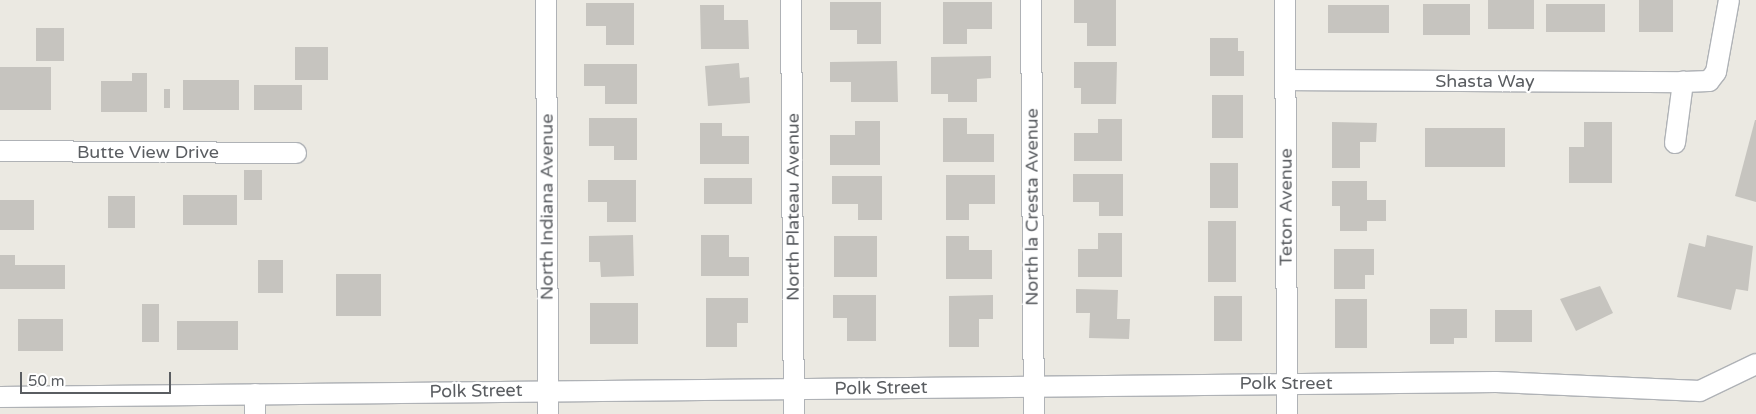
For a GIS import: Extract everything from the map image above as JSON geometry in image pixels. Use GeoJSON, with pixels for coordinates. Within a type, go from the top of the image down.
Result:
{"type":"FeatureCollection","features":[{"type":"Feature","properties":{"kind":"street","name":"North Indiana Avenue"},"geometry":{"type":"LineString","coordinates":[[546,0],[548,414]]}},
{"type":"Feature","properties":{"kind":"street","name":"North Plateau Avenue"},"geometry":{"type":"LineString","coordinates":[[791,0],[794,414]]}},
{"type":"Feature","properties":{"kind":"street","name":"North la Cresta Avenue"},"geometry":{"type":"LineString","coordinates":[[1031,0],[1034,414]]}},
{"type":"Feature","properties":{"kind":"street","name":"Teton Avenue"},"geometry":{"type":"LineString","coordinates":[[1286,0],[1287,414]]}},
{"type":"Feature","properties":{"kind":"street","name":"Shasta Way"},"geometry":{"type":"LineString","coordinates":[[1286,80],[1709,81],[1716,72],[1729,0]]}},
{"type":"Feature","properties":{"kind":"street"},"geometry":{"type":"LineString","coordinates":[[1675,143],[1683,82]]}},
{"type":"Feature","properties":{"kind":"street","name":"Butte View Drive"},"geometry":{"type":"LineString","coordinates":[[0,151],[296,153]]}},
{"type":"Feature","properties":{"kind":"street","name":"Polk Street"},"geometry":{"type":"LineString","coordinates":[[0,397],[548,390],[1496,382],[1700,392],[1756,364]]}},
{"type":"Feature","properties":{"kind":"street"},"geometry":{"type":"LineString","coordinates":[[255,394],[255,414]]}},
{"type":"Feature","properties":{"kind":"building"},"geometry":{"type":"Polygon","coordinates":[[[1074,0],[1116,0],[1116,46],[1087,46],[1087,23],[1074,23],[1074,0]]]}},
{"type":"Feature","properties":{"kind":"building"},"geometry":{"type":"Polygon","coordinates":[[[1488,0],[1534,0],[1534,29],[1488,29],[1488,0]]]}},
{"type":"Feature","properties":{"kind":"building"},"geometry":{"type":"Polygon","coordinates":[[[1639,0],[1673,0],[1673,32],[1639,32],[1639,0]]]}},
{"type":"Feature","properties":{"kind":"building"},"geometry":{"type":"Polygon","coordinates":[[[830,2],[881,2],[881,44],[857,44],[857,30],[830,30],[830,2]]]}},
{"type":"Feature","properties":{"kind":"building"},"geometry":{"type":"Polygon","coordinates":[[[943,2],[992,2],[992,29],[967,29],[967,44],[943,44],[943,2]]]}},
{"type":"Feature","properties":{"kind":"building"},"geometry":{"type":"Polygon","coordinates":[[[586,3],[634,3],[634,45],[606,45],[606,26],[586,26],[586,3]]]}},
{"type":"Feature","properties":{"kind":"building"},"geometry":{"type":"Polygon","coordinates":[[[1423,4],[1470,4],[1470,35],[1423,35],[1423,4]]]}},
{"type":"Feature","properties":{"kind":"building"},"geometry":{"type":"Polygon","coordinates":[[[1546,4],[1605,4],[1605,32],[1546,32],[1546,4]]]}},
{"type":"Feature","properties":{"kind":"building"},"geometry":{"type":"Polygon","coordinates":[[[700,5],[724,5],[724,20],[748,20],[749,49],[701,49],[700,5]]]}},
{"type":"Feature","properties":{"kind":"building"},"geometry":{"type":"Polygon","coordinates":[[[1328,5],[1389,5],[1389,33],[1328,33],[1328,5]]]}},
{"type":"Feature","properties":{"kind":"building"},"geometry":{"type":"Polygon","coordinates":[[[36,28],[64,28],[64,61],[36,61],[36,28]]]}},
{"type":"Feature","properties":{"kind":"building"},"geometry":{"type":"Polygon","coordinates":[[[1210,38],[1238,38],[1238,51],[1244,51],[1244,76],[1210,76],[1210,38]]]}},
{"type":"Feature","properties":{"kind":"building"},"geometry":{"type":"Polygon","coordinates":[[[295,47],[328,47],[328,80],[295,80],[295,47]]]}},
{"type":"Feature","properties":{"kind":"building"},"geometry":{"type":"Polygon","coordinates":[[[991,56],[991,78],[977,79],[977,102],[948,102],[948,94],[931,94],[931,57],[991,56]]]}},
{"type":"Feature","properties":{"kind":"building"},"geometry":{"type":"Polygon","coordinates":[[[897,61],[898,102],[851,102],[851,82],[830,82],[830,62],[897,61]]]}},
{"type":"Feature","properties":{"kind":"building"},"geometry":{"type":"Polygon","coordinates":[[[1074,62],[1117,62],[1116,104],[1081,104],[1081,88],[1074,88],[1074,62]]]}},
{"type":"Feature","properties":{"kind":"building"},"geometry":{"type":"Polygon","coordinates":[[[739,63],[740,78],[749,77],[750,103],[708,106],[705,66],[739,63]]]}},
{"type":"Feature","properties":{"kind":"building"},"geometry":{"type":"Polygon","coordinates":[[[584,64],[637,64],[637,104],[605,104],[605,86],[584,86],[584,64]]]}},
{"type":"Feature","properties":{"kind":"building"},"geometry":{"type":"Polygon","coordinates":[[[0,67],[51,67],[51,110],[0,110],[0,67]]]}},
{"type":"Feature","properties":{"kind":"building"},"geometry":{"type":"Polygon","coordinates":[[[132,73],[147,73],[147,112],[101,112],[101,81],[132,81],[132,73]]]}},
{"type":"Feature","properties":{"kind":"building"},"geometry":{"type":"Polygon","coordinates":[[[183,80],[239,80],[239,110],[183,110],[183,80]]]}},
{"type":"Feature","properties":{"kind":"building"},"geometry":{"type":"Polygon","coordinates":[[[254,85],[302,85],[302,110],[254,110],[254,85]]]}},
{"type":"Feature","properties":{"kind":"building"},"geometry":{"type":"Polygon","coordinates":[[[164,89],[170,89],[170,108],[164,108],[164,89]]]}},
{"type":"Feature","properties":{"kind":"building"},"geometry":{"type":"Polygon","coordinates":[[[1212,95],[1243,95],[1243,138],[1212,138],[1212,95]]]}},
{"type":"Feature","properties":{"kind":"building"},"geometry":{"type":"Polygon","coordinates":[[[589,118],[637,118],[637,160],[614,160],[614,146],[589,146],[589,118]]]}},
{"type":"Feature","properties":{"kind":"building"},"geometry":{"type":"Polygon","coordinates":[[[943,118],[967,118],[967,134],[994,134],[994,162],[943,162],[943,118]]]}},
{"type":"Feature","properties":{"kind":"building"},"geometry":{"type":"Polygon","coordinates":[[[1098,119],[1122,119],[1122,161],[1074,161],[1074,133],[1098,133],[1098,119]]]}},
{"type":"Feature","properties":{"kind":"building"},"geometry":{"type":"Polygon","coordinates":[[[1756,120],[1756,202],[1735,196],[1756,120]]]}},
{"type":"Feature","properties":{"kind":"building"},"geometry":{"type":"Polygon","coordinates":[[[855,121],[880,121],[880,165],[830,165],[830,135],[855,135],[855,121]]]}},
{"type":"Feature","properties":{"kind":"building"},"geometry":{"type":"Polygon","coordinates":[[[1332,122],[1377,123],[1376,142],[1360,142],[1360,168],[1332,168],[1332,122]]]}},
{"type":"Feature","properties":{"kind":"building"},"geometry":{"type":"Polygon","coordinates":[[[1584,122],[1612,122],[1612,183],[1569,183],[1569,147],[1584,147],[1584,122]]]}},
{"type":"Feature","properties":{"kind":"building"},"geometry":{"type":"Polygon","coordinates":[[[700,123],[722,123],[722,136],[749,136],[749,164],[700,164],[700,123]]]}},
{"type":"Feature","properties":{"kind":"building"},"geometry":{"type":"Polygon","coordinates":[[[1425,128],[1505,128],[1505,167],[1425,167],[1425,128]]]}},
{"type":"Feature","properties":{"kind":"building"},"geometry":{"type":"Polygon","coordinates":[[[1210,163],[1238,163],[1238,208],[1210,208],[1210,163]]]}},
{"type":"Feature","properties":{"kind":"building"},"geometry":{"type":"Polygon","coordinates":[[[244,170],[262,170],[262,200],[244,200],[244,170]]]}},
{"type":"Feature","properties":{"kind":"building"},"geometry":{"type":"Polygon","coordinates":[[[1073,174],[1123,174],[1123,216],[1099,216],[1099,202],[1073,202],[1073,174]]]}},
{"type":"Feature","properties":{"kind":"building"},"geometry":{"type":"Polygon","coordinates":[[[946,175],[995,175],[995,204],[969,204],[969,220],[946,220],[946,175]]]}},
{"type":"Feature","properties":{"kind":"building"},"geometry":{"type":"Polygon","coordinates":[[[832,176],[882,176],[882,220],[858,220],[858,204],[832,204],[832,176]]]}},
{"type":"Feature","properties":{"kind":"building"},"geometry":{"type":"Polygon","coordinates":[[[704,178],[752,178],[752,204],[704,204],[704,178]]]}},
{"type":"Feature","properties":{"kind":"building"},"geometry":{"type":"Polygon","coordinates":[[[588,180],[636,180],[636,222],[607,222],[607,202],[588,202],[588,180]]]}},
{"type":"Feature","properties":{"kind":"building"},"geometry":{"type":"Polygon","coordinates":[[[1332,181],[1367,181],[1367,200],[1386,200],[1386,221],[1367,221],[1367,231],[1340,231],[1340,206],[1332,206],[1332,181]]]}},
{"type":"Feature","properties":{"kind":"building"},"geometry":{"type":"Polygon","coordinates":[[[183,195],[237,195],[237,225],[183,225],[183,195]]]}},
{"type":"Feature","properties":{"kind":"building"},"geometry":{"type":"Polygon","coordinates":[[[108,196],[135,196],[135,228],[108,228],[108,196]]]}},
{"type":"Feature","properties":{"kind":"building"},"geometry":{"type":"Polygon","coordinates":[[[0,200],[34,200],[34,230],[0,230],[0,200]]]}},
{"type":"Feature","properties":{"kind":"building"},"geometry":{"type":"Polygon","coordinates":[[[1208,221],[1236,221],[1236,282],[1208,282],[1208,221]]]}},
{"type":"Feature","properties":{"kind":"building"},"geometry":{"type":"Polygon","coordinates":[[[1098,233],[1122,233],[1122,277],[1078,277],[1078,249],[1098,249],[1098,233]]]}},
{"type":"Feature","properties":{"kind":"building"},"geometry":{"type":"Polygon","coordinates":[[[633,235],[634,276],[601,277],[600,262],[589,262],[589,236],[633,235]]]}},
{"type":"Feature","properties":{"kind":"building"},"geometry":{"type":"Polygon","coordinates":[[[701,235],[729,235],[729,257],[749,257],[749,276],[701,276],[701,235]]]}},
{"type":"Feature","properties":{"kind":"building"},"geometry":{"type":"Polygon","coordinates":[[[1707,235],[1753,246],[1748,291],[1736,289],[1731,310],[1677,297],[1689,243],[1705,247],[1707,235]]]}},
{"type":"Feature","properties":{"kind":"building"},"geometry":{"type":"Polygon","coordinates":[[[834,236],[877,236],[877,277],[834,277],[834,236]]]}},
{"type":"Feature","properties":{"kind":"building"},"geometry":{"type":"Polygon","coordinates":[[[946,236],[969,236],[969,250],[992,250],[992,279],[946,279],[946,236]]]}},
{"type":"Feature","properties":{"kind":"building"},"geometry":{"type":"Polygon","coordinates":[[[1334,249],[1374,249],[1374,275],[1365,275],[1365,289],[1334,289],[1334,249]]]}},
{"type":"Feature","properties":{"kind":"building"},"geometry":{"type":"Polygon","coordinates":[[[0,255],[15,255],[15,265],[65,265],[65,289],[0,289],[0,255]]]}},
{"type":"Feature","properties":{"kind":"building"},"geometry":{"type":"Polygon","coordinates":[[[258,260],[283,260],[283,293],[258,293],[258,260]]]}},
{"type":"Feature","properties":{"kind":"building"},"geometry":{"type":"Polygon","coordinates":[[[336,274],[381,274],[381,316],[336,316],[336,274]]]}},
{"type":"Feature","properties":{"kind":"building"},"geometry":{"type":"Polygon","coordinates":[[[1600,286],[1613,313],[1576,331],[1560,299],[1600,286]]]}},
{"type":"Feature","properties":{"kind":"building"},"geometry":{"type":"Polygon","coordinates":[[[1076,289],[1118,290],[1117,319],[1130,319],[1129,339],[1089,338],[1090,313],[1076,313],[1076,289]]]}},
{"type":"Feature","properties":{"kind":"building"},"geometry":{"type":"Polygon","coordinates":[[[833,295],[876,295],[876,341],[847,341],[847,318],[833,318],[833,295]]]}},
{"type":"Feature","properties":{"kind":"building"},"geometry":{"type":"Polygon","coordinates":[[[993,295],[993,319],[979,319],[979,347],[949,347],[949,296],[993,295]]]}},
{"type":"Feature","properties":{"kind":"building"},"geometry":{"type":"Polygon","coordinates":[[[1214,296],[1242,296],[1242,341],[1214,341],[1214,296]]]}},
{"type":"Feature","properties":{"kind":"building"},"geometry":{"type":"Polygon","coordinates":[[[706,298],[748,298],[748,323],[737,323],[737,347],[706,347],[706,298]]]}},
{"type":"Feature","properties":{"kind":"building"},"geometry":{"type":"Polygon","coordinates":[[[1335,299],[1367,299],[1367,348],[1335,348],[1335,299]]]}},
{"type":"Feature","properties":{"kind":"building"},"geometry":{"type":"Polygon","coordinates":[[[590,303],[638,303],[638,344],[590,344],[590,303]]]}},
{"type":"Feature","properties":{"kind":"building"},"geometry":{"type":"Polygon","coordinates":[[[142,304],[159,304],[159,342],[142,342],[142,304]]]}},
{"type":"Feature","properties":{"kind":"building"},"geometry":{"type":"Polygon","coordinates":[[[1430,309],[1467,309],[1467,338],[1454,338],[1454,344],[1430,344],[1430,309]]]}},
{"type":"Feature","properties":{"kind":"building"},"geometry":{"type":"Polygon","coordinates":[[[1495,310],[1532,310],[1532,342],[1495,342],[1495,310]]]}},
{"type":"Feature","properties":{"kind":"building"},"geometry":{"type":"Polygon","coordinates":[[[18,319],[63,319],[63,351],[18,351],[18,319]]]}},
{"type":"Feature","properties":{"kind":"building"},"geometry":{"type":"Polygon","coordinates":[[[177,321],[238,321],[238,350],[177,350],[177,321]]]}}]}
